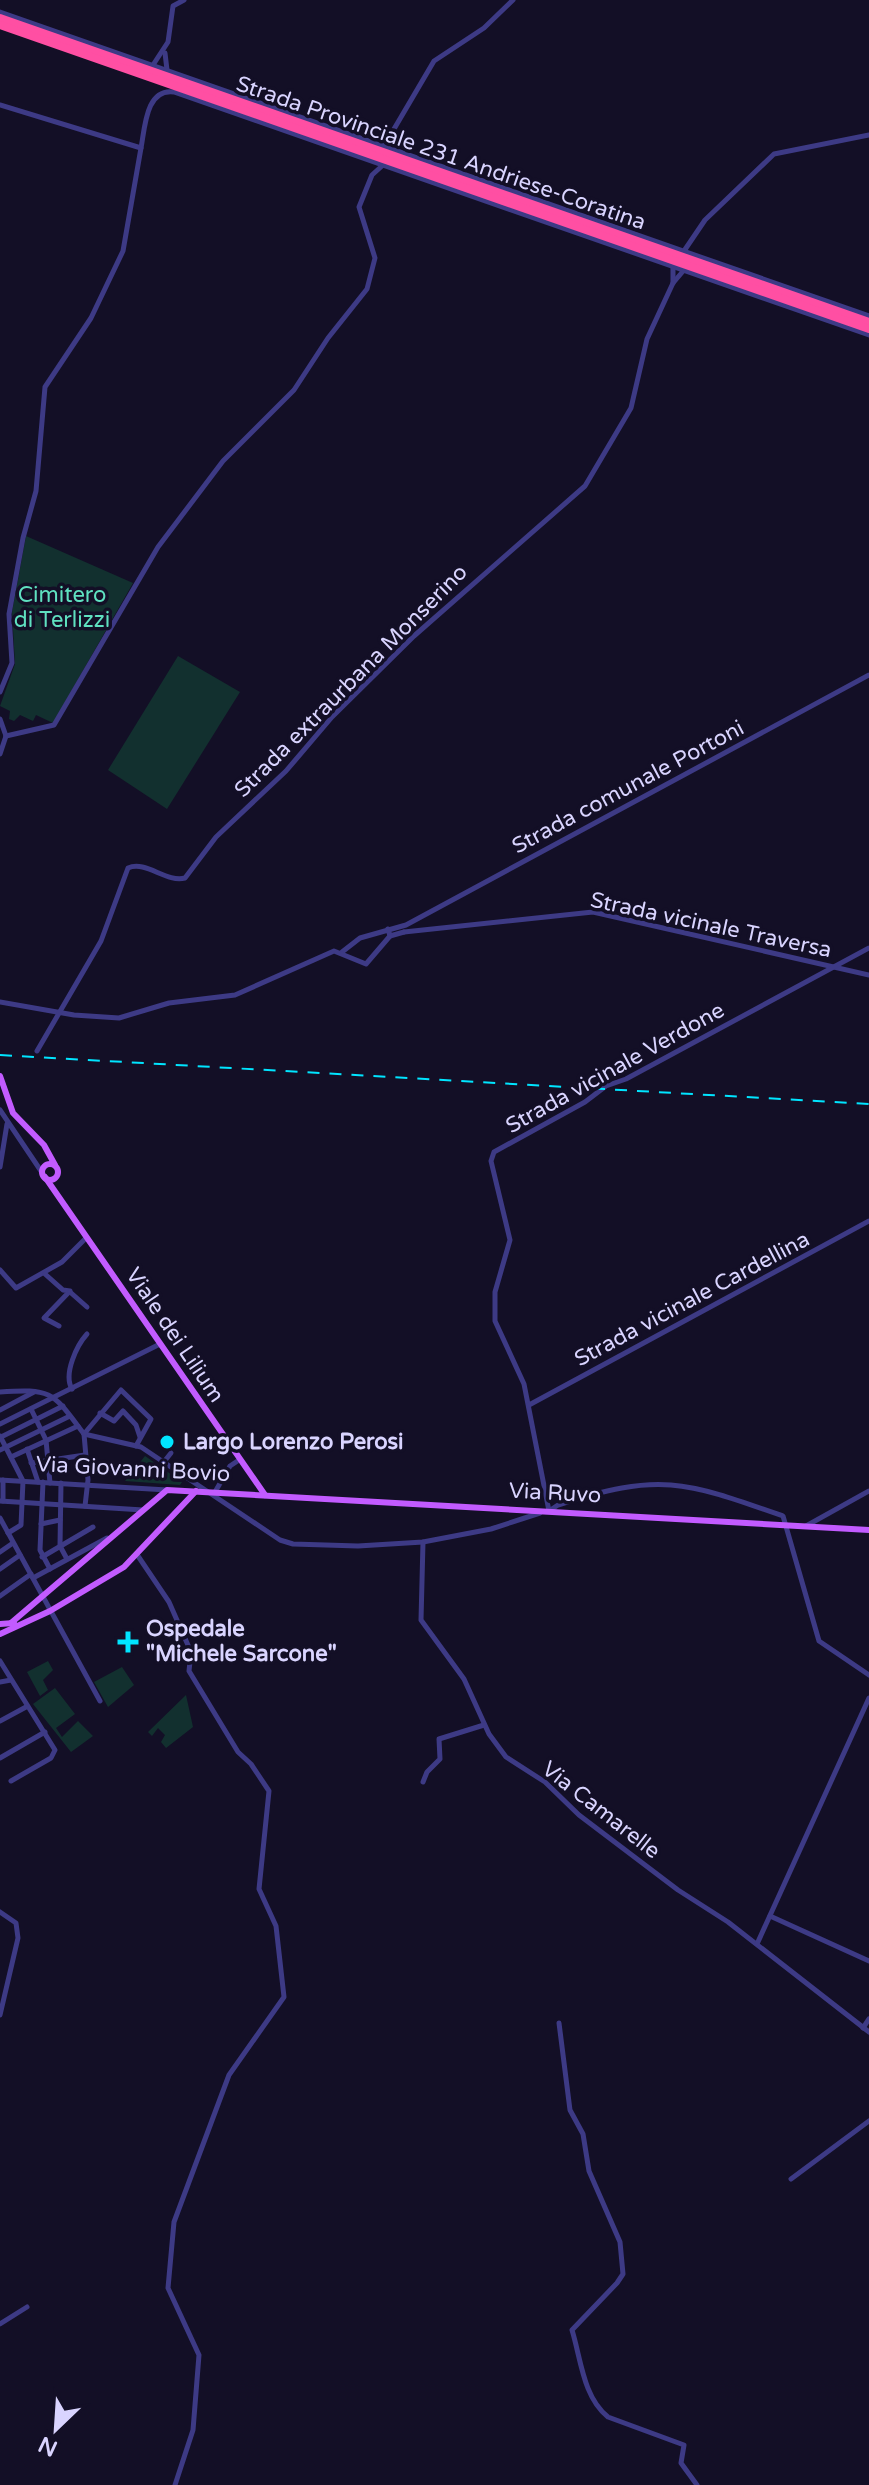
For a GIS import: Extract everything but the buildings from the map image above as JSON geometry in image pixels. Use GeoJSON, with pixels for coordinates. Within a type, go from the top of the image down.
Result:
{"type":"FeatureCollection","features":[{"type":"Feature","properties":{"kind":"highway","name":"Strada Provinciale 231 Andriese-Coratina"},"geometry":{"type":"LineString","coordinates":[[0,18],[869,322]]}},
{"type":"Feature","properties":{"kind":"highway","name":"Strada Provinciale 231 Andriese-Coratina"},"geometry":{"type":"LineString","coordinates":[[0,25],[869,329]]}},
{"type":"Feature","properties":{"kind":"main road","name":"Viale dei Lilium"},"geometry":{"type":"LineString","coordinates":[[0,1076],[13,1113],[46,1147],[47,1170],[57,1194],[265,1495]]}},
{"type":"Feature","properties":{"kind":"main road","name":"Viale dei Lilium"},"geometry":{"type":"LineString","coordinates":[[47,1170],[58,1172],[55,1178],[57,1194]]}},
{"type":"Feature","properties":{"kind":"main road"},"geometry":{"type":"LineString","coordinates":[[47,1170],[55,1178]]}},
{"type":"Feature","properties":{"kind":"main road"},"geometry":{"type":"LineString","coordinates":[[11,1623],[167,1490]]}},
{"type":"Feature","properties":{"kind":"main road","name":"Via Giovanni Bovio"},"geometry":{"type":"LineString","coordinates":[[167,1490],[265,1495]]}},
{"type":"Feature","properties":{"kind":"main road"},"geometry":{"type":"LineString","coordinates":[[185,1502],[189,1491]]}},
{"type":"Feature","properties":{"kind":"main road"},"geometry":{"type":"LineString","coordinates":[[0,1634],[50,1611],[107,1579],[138,1556],[185,1502],[189,1491]]}},
{"type":"Feature","properties":{"kind":"main road","name":"Via Ruvo"},"geometry":{"type":"LineString","coordinates":[[265,1495],[869,1530]]}},
{"type":"Feature","properties":{"kind":"main road"},"geometry":{"type":"LineString","coordinates":[[0,1624],[26,1622]]}},
{"type":"Feature","properties":{"kind":"street"},"geometry":{"type":"LineString","coordinates":[[167,70],[165,53],[173,6],[184,0]]}},
{"type":"Feature","properties":{"kind":"street"},"geometry":{"type":"LineString","coordinates":[[384,146],[394,134],[434,61],[484,28],[513,0]]}},
{"type":"Feature","properties":{"kind":"street"},"geometry":{"type":"LineString","coordinates":[[0,12],[869,316]]}},
{"type":"Feature","properties":{"kind":"street"},"geometry":{"type":"LineString","coordinates":[[153,65],[165,53]]}},
{"type":"Feature","properties":{"kind":"street"},"geometry":{"type":"LineString","coordinates":[[0,692],[12,663],[9,614],[23,538],[35,502],[45,387],[95,311],[123,251],[141,148],[152,101],[159,94],[170,91],[869,335]]}},
{"type":"Feature","properties":{"kind":"street"},"geometry":{"type":"LineString","coordinates":[[0,105],[141,148]]}},
{"type":"Feature","properties":{"kind":"street"},"geometry":{"type":"LineString","coordinates":[[394,134],[396,150]]}},
{"type":"Feature","properties":{"kind":"street"},"geometry":{"type":"LineString","coordinates":[[684,251],[705,220],[774,154],[869,135]]}},
{"type":"Feature","properties":{"kind":"street"},"geometry":{"type":"LineString","coordinates":[[6,736],[54,725],[158,547],[230,453],[294,390],[328,338],[367,289],[375,258],[358,210],[372,175],[372,161]]}},
{"type":"Feature","properties":{"kind":"street"},"geometry":{"type":"LineString","coordinates":[[372,175],[383,165]]}},
{"type":"Feature","properties":{"kind":"street"},"geometry":{"type":"LineString","coordinates":[[692,240],[692,253]]}},
{"type":"Feature","properties":{"kind":"street","name":"Strada extraurbana Monserino"},"geometry":{"type":"LineString","coordinates":[[673,266],[673,283]]}},
{"type":"Feature","properties":{"kind":"street","name":"Strada extraurbana Monserino"},"geometry":{"type":"LineString","coordinates":[[60,1013],[101,941],[128,868],[137,865],[172,878],[185,878],[216,837],[286,771],[332,717],[414,636],[585,486],[631,408],[647,339],[673,283],[684,270]]}},
{"type":"Feature","properties":{"kind":"street","name":"Strada comunale Portoni"},"geometry":{"type":"LineString","coordinates":[[403,929],[869,675]]}},
{"type":"Feature","properties":{"kind":"street"},"geometry":{"type":"LineString","coordinates":[[0,719],[6,736],[0,754]]}},
{"type":"Feature","properties":{"kind":"street","name":"Strada vicinale Traversa"},"geometry":{"type":"LineString","coordinates":[[403,929],[593,912],[869,975]]}},
{"type":"Feature","properties":{"kind":"street"},"geometry":{"type":"LineString","coordinates":[[0,1002],[60,1013],[119,1018],[169,1003],[225,997],[321,956],[342,952],[360,938],[403,929]]}},
{"type":"Feature","properties":{"kind":"street"},"geometry":{"type":"LineString","coordinates":[[342,952],[366,964],[389,932]]}},
{"type":"Feature","properties":{"kind":"street","name":"Strada vicinale Verdone"},"geometry":{"type":"LineString","coordinates":[[548,1511],[521,1376],[495,1321],[495,1292],[510,1240],[491,1154],[585,1102],[606,1086],[626,1079],[869,948]]}},
{"type":"Feature","properties":{"kind":"street"},"geometry":{"type":"LineString","coordinates":[[37,1051],[60,1013]]}},
{"type":"Feature","properties":{"kind":"street"},"geometry":{"type":"LineString","coordinates":[[0,1110],[29,1154],[47,1170]]}},
{"type":"Feature","properties":{"kind":"street"},"geometry":{"type":"LineString","coordinates":[[0,1167],[8,1122]]}},
{"type":"Feature","properties":{"kind":"street","name":"Strada vicinale Cardellina"},"geometry":{"type":"LineString","coordinates":[[529,1405],[869,1221]]}},
{"type":"Feature","properties":{"kind":"street"},"geometry":{"type":"LineString","coordinates":[[0,1270],[16,1288],[45,1274],[86,1238]]}},
{"type":"Feature","properties":{"kind":"street"},"geometry":{"type":"LineString","coordinates":[[45,1274],[87,1307]]}},
{"type":"Feature","properties":{"kind":"street"},"geometry":{"type":"LineString","coordinates":[[59,1326],[44,1318],[70,1291]]}},
{"type":"Feature","properties":{"kind":"street"},"geometry":{"type":"LineString","coordinates":[[72,1389],[69,1377],[79,1343],[87,1334]]}},
{"type":"Feature","properties":{"kind":"street"},"geometry":{"type":"LineString","coordinates":[[0,1424],[160,1344]]}},
{"type":"Feature","properties":{"kind":"street"},"geometry":{"type":"LineString","coordinates":[[0,1410],[36,1390]]}},
{"type":"Feature","properties":{"kind":"street"},"geometry":{"type":"LineString","coordinates":[[0,1392],[36,1390],[56,1397],[84,1434],[85,1506]]}},
{"type":"Feature","properties":{"kind":"street"},"geometry":{"type":"LineString","coordinates":[[84,1434],[121,1390],[151,1419],[136,1446]]}},
{"type":"Feature","properties":{"kind":"street"},"geometry":{"type":"LineString","coordinates":[[4,1529],[21,1525],[23,1481],[3,1448],[0,1437],[63,1406]]}},
{"type":"Feature","properties":{"kind":"street"},"geometry":{"type":"LineString","coordinates":[[31,1409],[46,1440],[48,1468],[43,1482],[42,1557],[50,1569]]}},
{"type":"Feature","properties":{"kind":"street"},"geometry":{"type":"LineString","coordinates":[[100,1413],[114,1421],[123,1411],[144,1436]]}},
{"type":"Feature","properties":{"kind":"street"},"geometry":{"type":"LineString","coordinates":[[3,1448],[70,1416]]}},
{"type":"Feature","properties":{"kind":"street"},"geometry":{"type":"LineString","coordinates":[[11,1457],[78,1426]]}},
{"type":"Feature","properties":{"kind":"street"},"geometry":{"type":"LineString","coordinates":[[84,1434],[136,1446],[213,1492],[287,1543],[358,1546],[423,1542],[491,1529],[626,1485],[654,1482],[706,1488],[783,1516],[819,1641],[869,1675]]}},
{"type":"Feature","properties":{"kind":"street"},"geometry":{"type":"LineString","coordinates":[[27,1449],[31,1463],[43,1482]]}},
{"type":"Feature","properties":{"kind":"street"},"geometry":{"type":"LineString","coordinates":[[163,1463],[171,1453]]}},
{"type":"Feature","properties":{"kind":"street"},"geometry":{"type":"LineString","coordinates":[[31,1463],[85,1455]]}},
{"type":"Feature","properties":{"kind":"street"},"geometry":{"type":"LineString","coordinates":[[213,1492],[230,1466],[239,1460]]}},
{"type":"Feature","properties":{"kind":"street"},"geometry":{"type":"LineString","coordinates":[[48,1468],[59,1468]]}},
{"type":"Feature","properties":{"kind":"street"},"geometry":{"type":"LineString","coordinates":[[185,1478],[189,1491]]}},
{"type":"Feature","properties":{"kind":"street"},"geometry":{"type":"LineString","coordinates":[[2,1480],[1,1501],[146,1510]]}},
{"type":"Feature","properties":{"kind":"street","name":"Via Giovanni Bovio"},"geometry":{"type":"LineString","coordinates":[[2,1480],[87,1482],[167,1490]]}},
{"type":"Feature","properties":{"kind":"street"},"geometry":{"type":"LineString","coordinates":[[61,1483],[60,1546],[67,1559]]}},
{"type":"Feature","properties":{"kind":"street"},"geometry":{"type":"LineString","coordinates":[[189,1491],[195,1483]]}},
{"type":"Feature","properties":{"kind":"street"},"geometry":{"type":"LineString","coordinates":[[805,1526],[869,1491]]}},
{"type":"Feature","properties":{"kind":"street"},"geometry":{"type":"LineString","coordinates":[[0,1518],[100,1701]]}},
{"type":"Feature","properties":{"kind":"street"},"geometry":{"type":"LineString","coordinates":[[41,1524],[60,1520]]}},
{"type":"Feature","properties":{"kind":"street"},"geometry":{"type":"LineString","coordinates":[[42,1557],[93,1527]]}},
{"type":"Feature","properties":{"kind":"street"},"geometry":{"type":"LineString","coordinates":[[0,1596],[32,1576],[112,1536]]}},
{"type":"Feature","properties":{"kind":"street","name":"Via Camarelle"},"geometry":{"type":"LineString","coordinates":[[423,1542],[421,1620],[464,1679],[484,1725],[506,1757],[517,1767],[545,1782],[579,1815],[757,1945],[866,2030]]}},
{"type":"Feature","properties":{"kind":"street"},"geometry":{"type":"LineString","coordinates":[[0,1551],[13,1543]]}},
{"type":"Feature","properties":{"kind":"street"},"geometry":{"type":"LineString","coordinates":[[0,1569],[20,1555]]}},
{"type":"Feature","properties":{"kind":"street"},"geometry":{"type":"LineString","coordinates":[[138,1556],[169,1602],[191,1652],[189,1671],[238,1752],[251,1764],[269,1791],[259,1889],[276,1926],[284,1997],[229,2075],[174,2222],[168,2288],[199,2355],[193,2430],[175,2485]]}},
{"type":"Feature","properties":{"kind":"street"},"geometry":{"type":"LineString","coordinates":[[35,1618],[56,1621]]}},
{"type":"Feature","properties":{"kind":"street"},"geometry":{"type":"LineString","coordinates":[[0,1661],[26,1707]]}},
{"type":"Feature","properties":{"kind":"street"},"geometry":{"type":"LineString","coordinates":[[0,1682],[11,1680]]}},
{"type":"Feature","properties":{"kind":"street"},"geometry":{"type":"LineString","coordinates":[[757,1945],[869,1698]]}},
{"type":"Feature","properties":{"kind":"street"},"geometry":{"type":"LineString","coordinates":[[0,1721],[29,1705],[55,1750],[51,1758],[11,1781]]}},
{"type":"Feature","properties":{"kind":"street"},"geometry":{"type":"LineString","coordinates":[[423,1782],[427,1772],[440,1759],[439,1739],[484,1725]]}},
{"type":"Feature","properties":{"kind":"street"},"geometry":{"type":"LineString","coordinates":[[0,1758],[45,1732]]}},
{"type":"Feature","properties":{"kind":"street"},"geometry":{"type":"LineString","coordinates":[[0,1912],[16,1923],[18,1938],[11,1956],[0,2015]]}},
{"type":"Feature","properties":{"kind":"street"},"geometry":{"type":"LineString","coordinates":[[770,1916],[869,1961]]}},
{"type":"Feature","properties":{"kind":"street"},"geometry":{"type":"LineString","coordinates":[[866,2030],[869,2019]]}},
{"type":"Feature","properties":{"kind":"street"},"geometry":{"type":"LineString","coordinates":[[559,2023],[570,2110],[583,2134],[589,2171],[620,2242],[623,2260],[623,2274],[617,2283],[572,2330],[589,2393],[599,2410],[608,2417],[684,2445],[681,2463],[697,2485]]}},
{"type":"Feature","properties":{"kind":"street"},"geometry":{"type":"LineString","coordinates":[[791,2179],[869,2121]]}},
{"type":"Feature","properties":{"kind":"street"},"geometry":{"type":"LineString","coordinates":[[0,2324],[27,2307]]}},
{"type":"Feature","properties":{"kind":"green space","name":"Cimitero di Terlizzi"},"geometry":{"type":"Polygon","coordinates":[[[26,536],[133,583],[53,723],[36,715],[33,721],[20,715],[14,721],[9,719],[10,711],[0,706],[15,664],[12,612],[26,536]]]}},
{"type":"Feature","properties":{"kind":"green space"},"geometry":{"type":"Polygon","coordinates":[[[178,656],[240,692],[167,809],[108,770],[178,656]]]}},
{"type":"Feature","properties":{"kind":"green space"},"geometry":{"type":"Polygon","coordinates":[[[145,1456],[182,1482],[180,1485],[125,1481],[145,1456]]]}},
{"type":"Feature","properties":{"kind":"green space"},"geometry":{"type":"Polygon","coordinates":[[[48,1661],[53,1670],[43,1680],[48,1690],[40,1696],[27,1672],[48,1661]]]}},
{"type":"Feature","properties":{"kind":"green space"},"geometry":{"type":"Polygon","coordinates":[[[122,1667],[134,1685],[108,1707],[94,1682],[122,1667]]]}},
{"type":"Feature","properties":{"kind":"green space"},"geometry":{"type":"Polygon","coordinates":[[[55,1688],[75,1714],[56,1728],[62,1737],[78,1721],[93,1736],[71,1752],[33,1704],[55,1688]]]}},
{"type":"Feature","properties":{"kind":"green space"},"geometry":{"type":"Polygon","coordinates":[[[186,1695],[193,1727],[166,1748],[161,1742],[165,1735],[158,1728],[152,1736],[148,1732],[186,1695]]]}},
{"type":"Feature","properties":{"kind":"railway"},"geometry":{"type":"LineString","coordinates":[[0,1055],[869,1104]]}},
{"type":"Feature","properties":{"kind":"place","name":"Largo Lorenzo Perosi"},"geometry":{"type":"Point","coordinates":[167,1442]}},
{"type":"Feature","properties":{"kind":"place","name":"Ospedale \"Michele Sarcone\""},"geometry":{"type":"Point","coordinates":[128,1642]}}]}
